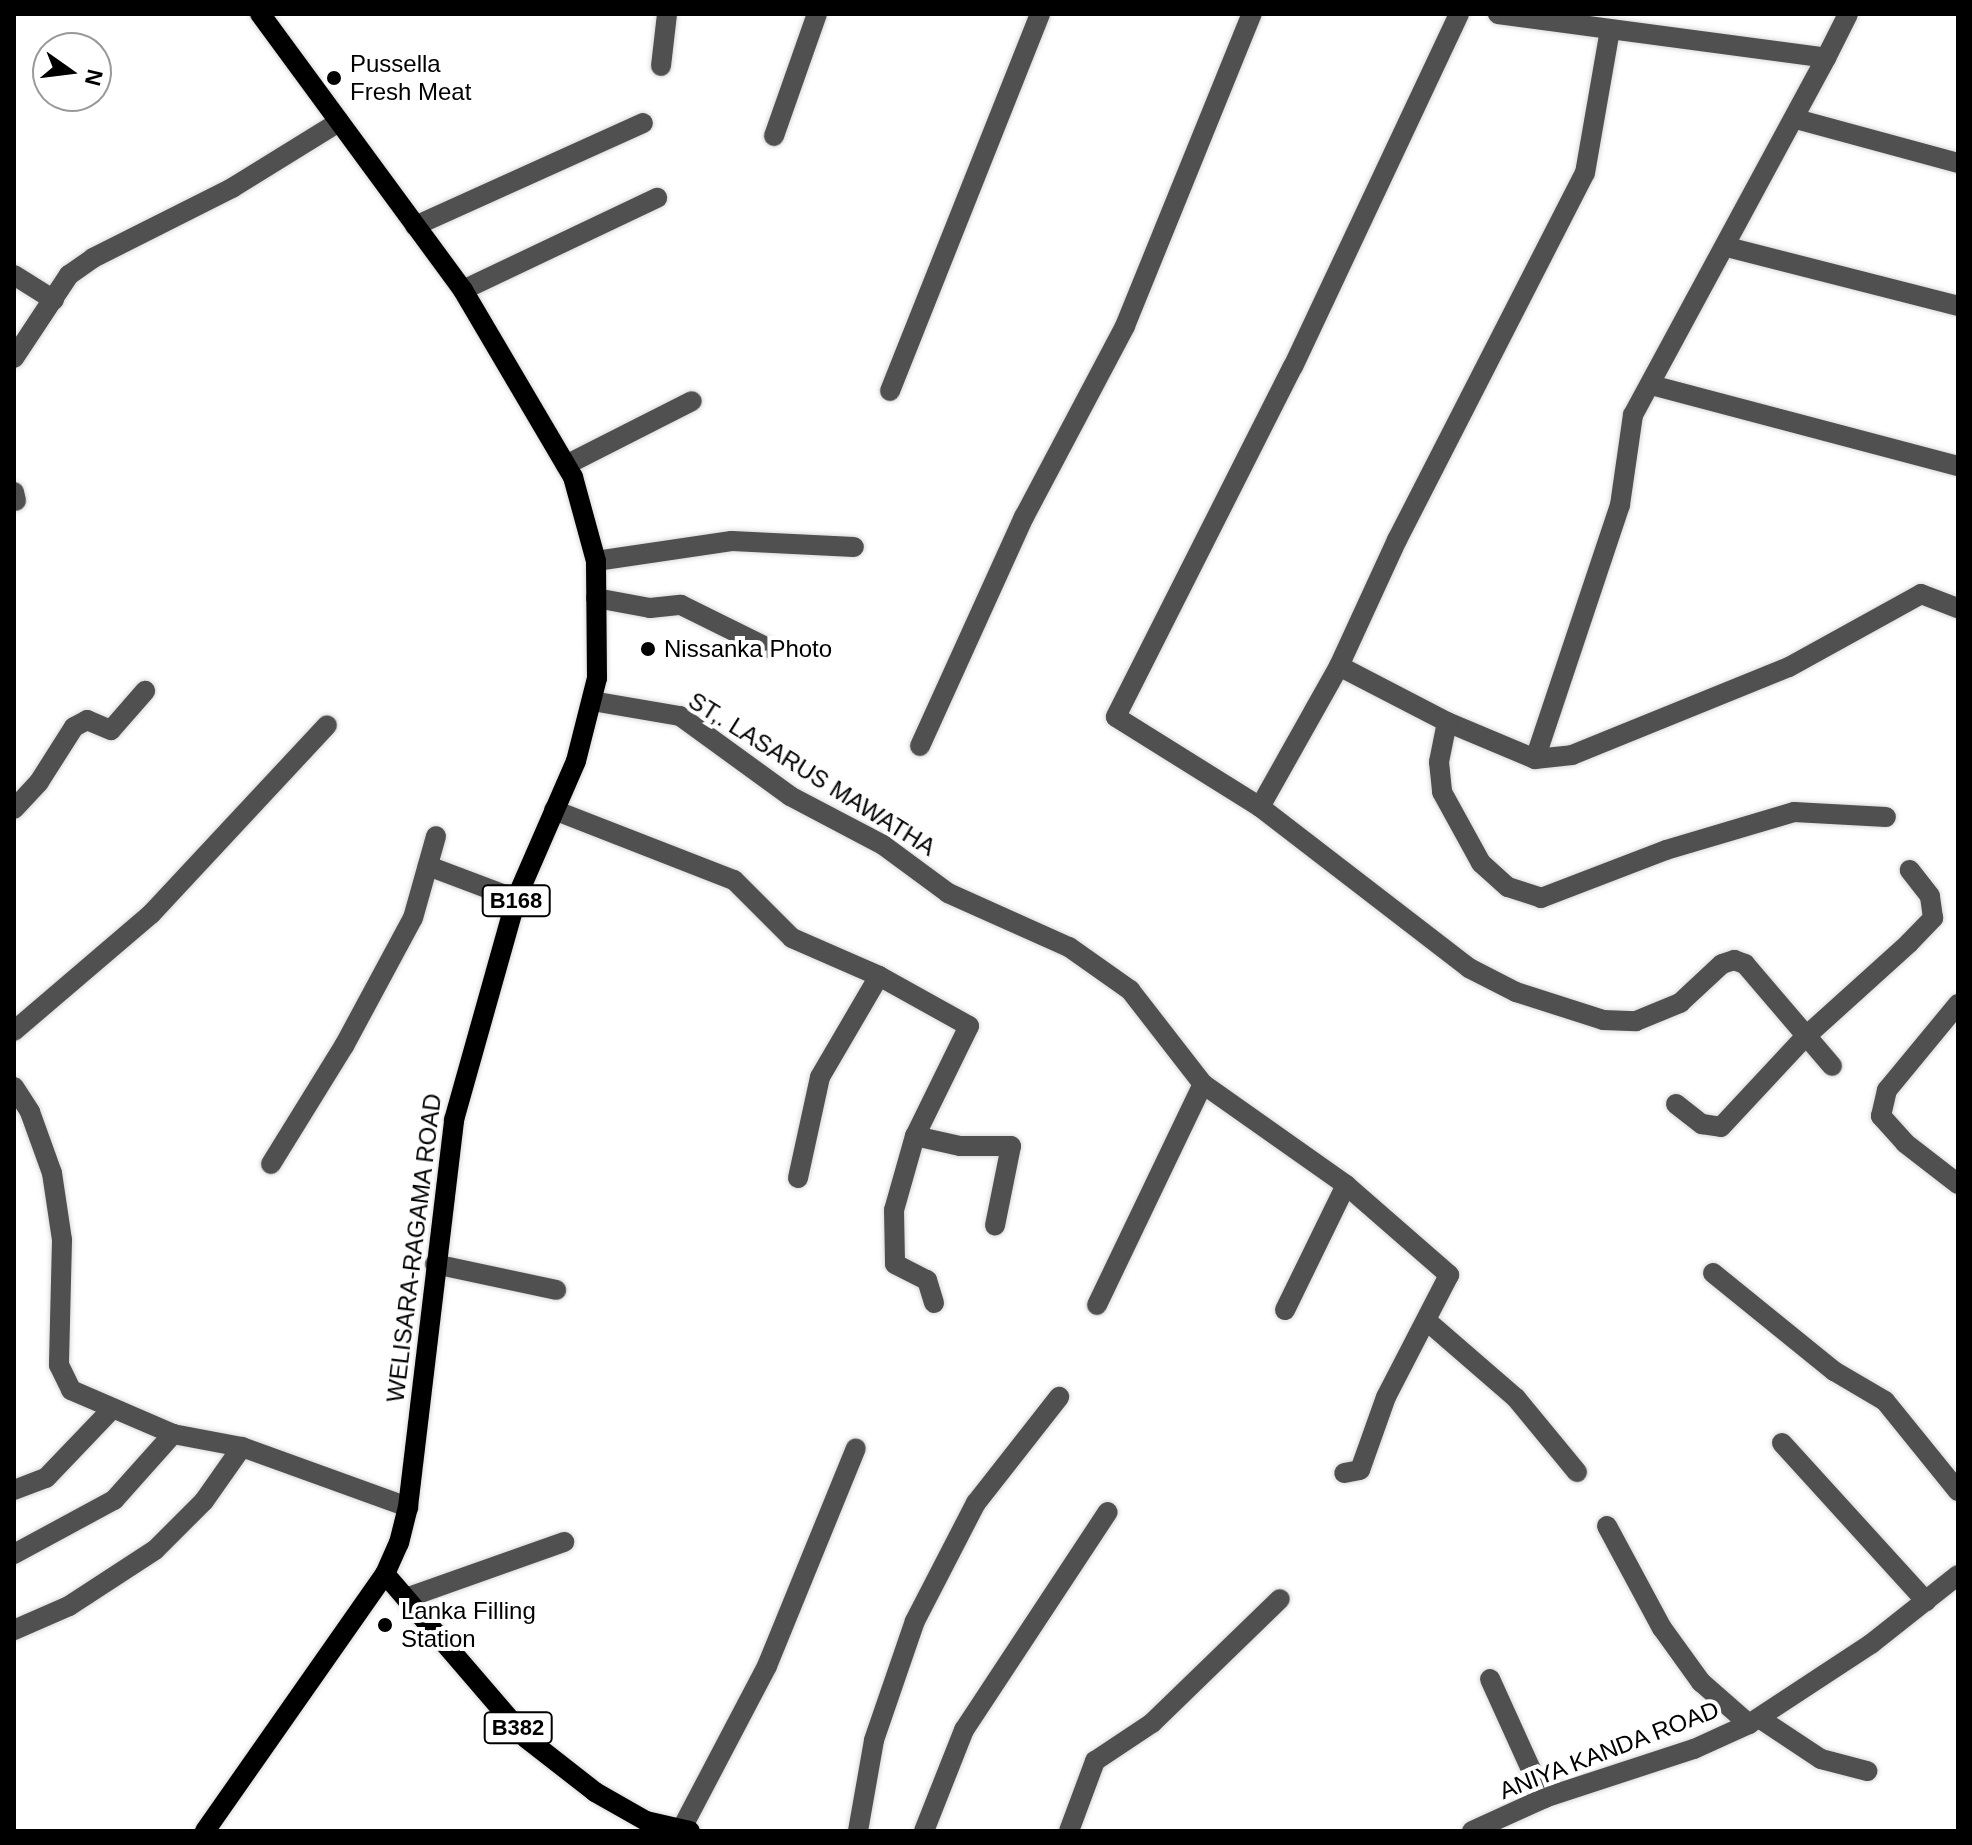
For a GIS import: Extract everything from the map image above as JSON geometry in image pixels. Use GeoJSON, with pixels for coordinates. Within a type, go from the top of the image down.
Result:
{"type":"FeatureCollection","features":[{"type":"Feature","properties":{"kind":"main road","name":"WELISARA-RAGAMA ROAD"},"geometry":{"type":"LineString","coordinates":[[205,1831],[385,1574],[408,1507],[454,1120],[516,899],[576,761],[597,678],[596,561],[566,465],[463,290],[260,14]]}},
{"type":"Feature","properties":{"kind":"main road","name":"B382"},"geometry":{"type":"LineString","coordinates":[[385,1574],[526,1738],[549,1757],[646,1821],[686,1830]]}},
{"type":"Feature","properties":{"kind":"street"},"geometry":{"type":"LineString","coordinates":[[661,66],[667,14]]}},
{"type":"Feature","properties":{"kind":"street"},"geometry":{"type":"LineString","coordinates":[[774,136],[817,14]]}},
{"type":"Feature","properties":{"kind":"street"},"geometry":{"type":"LineString","coordinates":[[890,391],[1040,14]]}},
{"type":"Feature","properties":{"kind":"street"},"geometry":{"type":"LineString","coordinates":[[920,746],[1024,517],[1125,326],[1252,14]]}},
{"type":"Feature","properties":{"kind":"street"},"geometry":{"type":"LineString","coordinates":[[1459,14],[1293,366],[1116,717],[1260,807],[1469,968],[1516,992],[1603,1020],[1636,1021],[1680,1003],[1722,964],[1734,960],[1761,981],[1804,1038],[1832,1066]]}},
{"type":"Feature","properties":{"kind":"street"},"geometry":{"type":"LineString","coordinates":[[1498,14],[1826,58]]}},
{"type":"Feature","properties":{"kind":"street"},"geometry":{"type":"LineString","coordinates":[[1535,759],[1620,505],[1633,415],[1796,119],[1848,14]]}},
{"type":"Feature","properties":{"kind":"street"},"geometry":{"type":"LineString","coordinates":[[1260,807],[1339,666],[1397,540],[1585,173],[1610,30]]}},
{"type":"Feature","properties":{"kind":"street"},"geometry":{"type":"LineString","coordinates":[[1796,119],[1958,163]]}},
{"type":"Feature","properties":{"kind":"street"},"geometry":{"type":"LineString","coordinates":[[14,358],[69,275],[93,258],[232,188],[339,122]]}},
{"type":"Feature","properties":{"kind":"street"},"geometry":{"type":"LineString","coordinates":[[415,226],[643,123]]}},
{"type":"Feature","properties":{"kind":"street"},"geometry":{"type":"LineString","coordinates":[[463,290],[657,198]]}},
{"type":"Feature","properties":{"kind":"street"},"geometry":{"type":"LineString","coordinates":[[1727,247],[1958,306]]}},
{"type":"Feature","properties":{"kind":"street"},"geometry":{"type":"LineString","coordinates":[[14,275],[54,300]]}},
{"type":"Feature","properties":{"kind":"street"},"geometry":{"type":"LineString","coordinates":[[1651,385],[1958,466]]}},
{"type":"Feature","properties":{"kind":"street"},"geometry":{"type":"LineString","coordinates":[[566,465],[692,401]]}},
{"type":"Feature","properties":{"kind":"street"},"geometry":{"type":"LineString","coordinates":[[596,561],[732,541],[854,547]]}},
{"type":"Feature","properties":{"kind":"street"},"geometry":{"type":"LineString","coordinates":[[1339,666],[1447,722],[1535,759],[1572,755],[1789,667],[1921,594],[1958,608]]}},
{"type":"Feature","properties":{"kind":"street"},"geometry":{"type":"LineString","coordinates":[[596,598],[650,608],[681,605],[768,648]]}},
{"type":"Feature","properties":{"kind":"street"},"geometry":{"type":"LineString","coordinates":[[14,809],[39,782],[74,727],[87,720],[111,730],[145,691]]}},
{"type":"Feature","properties":{"kind":"street","name":"ST,. LASARUS MAWATHA"},"geometry":{"type":"LineString","coordinates":[[592,701],[680,716],[790,796],[883,845],[948,893],[1069,947],[1130,990],[1203,1084],[1346,1185],[1449,1275],[1386,1397],[1360,1470],[1344,1473]]}},
{"type":"Feature","properties":{"kind":"street"},"geometry":{"type":"LineString","coordinates":[[1447,722],[1439,762],[1442,792],[1481,863],[1508,887],[1541,898],[1666,850],[1794,812],[1886,817]]}},
{"type":"Feature","properties":{"kind":"street"},"geometry":{"type":"LineString","coordinates":[[14,1031],[151,914],[327,725]]}},
{"type":"Feature","properties":{"kind":"street"},"geometry":{"type":"LineString","coordinates":[[554,810],[734,880],[792,938],[879,976],[964,1020],[967,1034],[915,1136],[894,1210],[895,1264],[927,1280],[934,1303]]}},
{"type":"Feature","properties":{"kind":"street"},"geometry":{"type":"LineString","coordinates":[[271,1164],[344,1046],[413,918],[436,836]]}},
{"type":"Feature","properties":{"kind":"street"},"geometry":{"type":"LineString","coordinates":[[428,866],[516,899]]}},
{"type":"Feature","properties":{"kind":"street"},"geometry":{"type":"LineString","coordinates":[[1676,1104],[1702,1124],[1721,1127],[1804,1038],[1933,918],[1930,896],[1910,870]]}},
{"type":"Feature","properties":{"kind":"street"},"geometry":{"type":"LineString","coordinates":[[798,1178],[820,1077],[879,976]]}},
{"type":"Feature","properties":{"kind":"street"},"geometry":{"type":"LineString","coordinates":[[1958,1004],[1887,1090],[1881,1116],[1905,1143],[1958,1184]]}},
{"type":"Feature","properties":{"kind":"street"},"geometry":{"type":"LineString","coordinates":[[1097,1305],[1203,1084]]}},
{"type":"Feature","properties":{"kind":"street"},"geometry":{"type":"LineString","coordinates":[[14,1087],[30,1112],[52,1173],[62,1240],[59,1365],[71,1390],[111,1410],[173,1434],[242,1447],[408,1507]]}},
{"type":"Feature","properties":{"kind":"street"},"geometry":{"type":"LineString","coordinates":[[915,1136],[960,1146],[1011,1146],[995,1225]]}},
{"type":"Feature","properties":{"kind":"street"},"geometry":{"type":"LineString","coordinates":[[1285,1310],[1346,1185]]}},
{"type":"Feature","properties":{"kind":"street"},"geometry":{"type":"LineString","coordinates":[[435,1264],[556,1290]]}},
{"type":"Feature","properties":{"kind":"street"},"geometry":{"type":"LineString","coordinates":[[1713,1273],[1834,1371],[1885,1401],[1958,1491]]}},
{"type":"Feature","properties":{"kind":"street"},"geometry":{"type":"LineString","coordinates":[[1427,1321],[1516,1398],[1577,1472]]}},
{"type":"Feature","properties":{"kind":"street"},"geometry":{"type":"LineString","coordinates":[[858,1831],[874,1740],[915,1621],[976,1503],[1059,1397]]}},
{"type":"Feature","properties":{"kind":"street"},"geometry":{"type":"LineString","coordinates":[[14,1490],[46,1478],[111,1410]]}},
{"type":"Feature","properties":{"kind":"street"},"geometry":{"type":"LineString","coordinates":[[14,1554],[114,1500],[173,1434]]}},
{"type":"Feature","properties":{"kind":"street"},"geometry":{"type":"LineString","coordinates":[[1782,1443],[1926,1601]]}},
{"type":"Feature","properties":{"kind":"street"},"geometry":{"type":"LineString","coordinates":[[14,1630],[69,1606],[155,1550],[204,1501],[242,1447]]}},
{"type":"Feature","properties":{"kind":"street"},"geometry":{"type":"LineString","coordinates":[[686,1830],[767,1666],[856,1448]]}},
{"type":"Feature","properties":{"kind":"street"},"geometry":{"type":"LineString","coordinates":[[924,1831],[964,1730],[1108,1512]]}},
{"type":"Feature","properties":{"kind":"street"},"geometry":{"type":"LineString","coordinates":[[1607,1526],[1662,1628],[1701,1682],[1754,1721],[1821,1759],[1867,1771]]}},
{"type":"Feature","properties":{"kind":"street"},"geometry":{"type":"LineString","coordinates":[[406,1598],[564,1542]]}},
{"type":"Feature","properties":{"kind":"street","name":"ANIYA KANDA ROAD"},"geometry":{"type":"LineString","coordinates":[[1472,1831],[1544,1798],[1694,1749],[1754,1721],[1871,1644],[1958,1575]]}},
{"type":"Feature","properties":{"kind":"street"},"geometry":{"type":"LineString","coordinates":[[1069,1831],[1095,1761],[1152,1723],[1280,1599]]}},
{"type":"Feature","properties":{"kind":"street"},"geometry":{"type":"LineString","coordinates":[[1490,1679],[1544,1798]]}},
{"type":"Feature","properties":{"kind":"place","name":"Pussella Fresh Meat"},"geometry":{"type":"Point","coordinates":[334,78]}},
{"type":"Feature","properties":{"kind":"place","name":"Nissanka Photo"},"geometry":{"type":"Point","coordinates":[648,649]}},
{"type":"Feature","properties":{"kind":"place","name":"Lanka Filling Station"},"geometry":{"type":"Point","coordinates":[385,1625]}}]}
